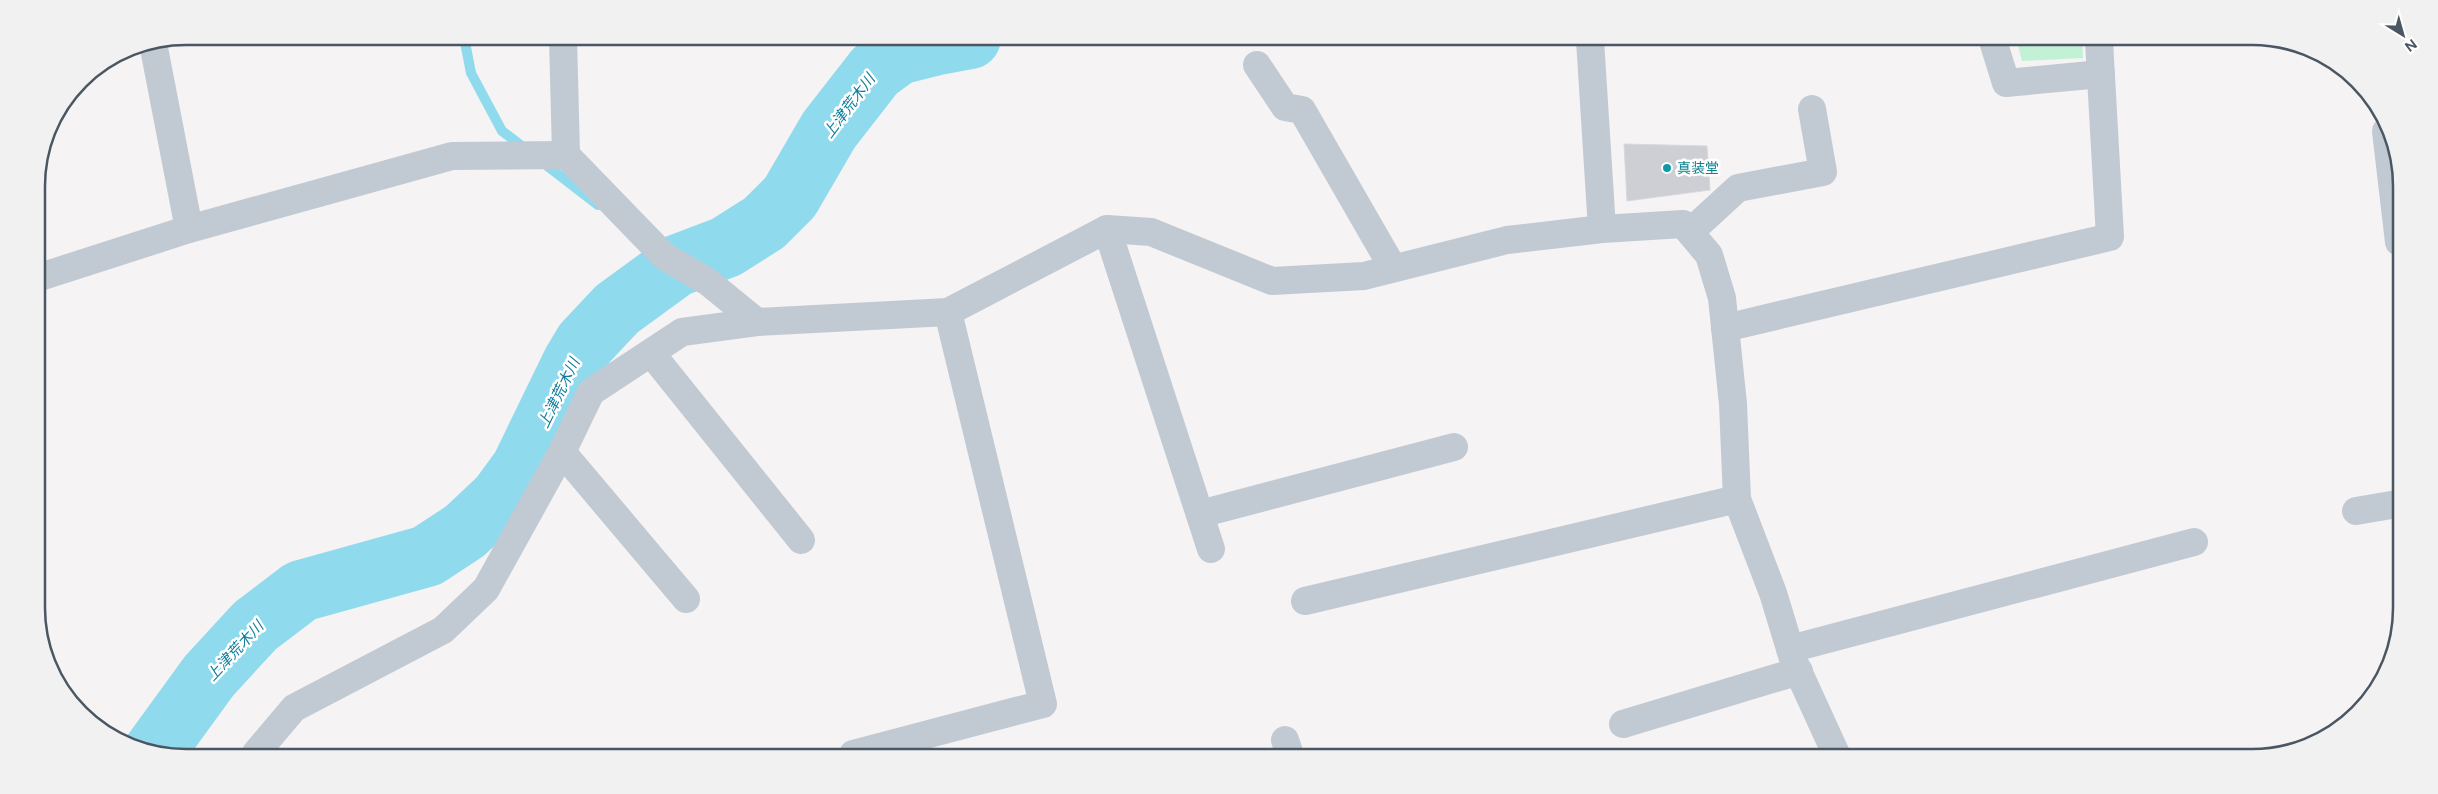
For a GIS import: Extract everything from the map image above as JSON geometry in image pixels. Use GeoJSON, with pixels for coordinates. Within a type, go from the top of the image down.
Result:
{"type":"FeatureCollection","features":[{"type":"Feature","properties":{"kind":"street"},"geometry":{"type":"LineString","coordinates":[[563,45],[566,155],[664,256],[708,282],[757,322]]}},
{"type":"Feature","properties":{"kind":"street"},"geometry":{"type":"LineString","coordinates":[[1590,45],[1602,229]]}},
{"type":"Feature","properties":{"kind":"street"},"geometry":{"type":"LineString","coordinates":[[1995,45],[2006,83],[2101,74]]}},
{"type":"Feature","properties":{"kind":"street"},"geometry":{"type":"LineString","coordinates":[[1725,328],[2110,238],[2099,45]]}},
{"type":"Feature","properties":{"kind":"street"},"geometry":{"type":"LineString","coordinates":[[154,49],[190,229]]}},
{"type":"Feature","properties":{"kind":"street"},"geometry":{"type":"LineString","coordinates":[[1257,65],[1285,107],[1302,110],[1393,268]]}},
{"type":"Feature","properties":{"kind":"street"},"geometry":{"type":"LineString","coordinates":[[1690,232],[1738,188],[1823,172],[1812,109]]}},
{"type":"Feature","properties":{"kind":"street"},"geometry":{"type":"LineString","coordinates":[[2388,150],[2393,196]]}},
{"type":"Feature","properties":{"kind":"street"},"geometry":{"type":"LineString","coordinates":[[45,275],[190,229],[452,156],[566,155]]}},
{"type":"Feature","properties":{"kind":"street"},"geometry":{"type":"LineString","coordinates":[[259,749],[294,708],[443,630],[486,589],[562,452],[591,392],[682,332],[757,322],[948,312],[1107,229],[1151,232],[1272,281],[1364,276],[1507,240],[1602,229],[1683,224],[1709,255],[1722,298],[1733,404],[1737,499],[1773,593],[1794,660],[1834,749]]}},
{"type":"Feature","properties":{"kind":"street"},"geometry":{"type":"LineString","coordinates":[[1107,229],[1211,549]]}},
{"type":"Feature","properties":{"kind":"street"},"geometry":{"type":"LineString","coordinates":[[872,749],[1043,704],[948,312]]}},
{"type":"Feature","properties":{"kind":"street"},"geometry":{"type":"LineString","coordinates":[[650,353],[801,540]]}},
{"type":"Feature","properties":{"kind":"street"},"geometry":{"type":"LineString","coordinates":[[1200,514],[1454,447]]}},
{"type":"Feature","properties":{"kind":"street"},"geometry":{"type":"LineString","coordinates":[[562,452],[686,598]]}},
{"type":"Feature","properties":{"kind":"street"},"geometry":{"type":"LineString","coordinates":[[1305,601],[1737,499]]}},
{"type":"Feature","properties":{"kind":"street"},"geometry":{"type":"LineString","coordinates":[[2356,511],[2393,505]]}},
{"type":"Feature","properties":{"kind":"street"},"geometry":{"type":"LineString","coordinates":[[1623,724],[1794,660],[2194,542]]}},
{"type":"Feature","properties":{"kind":"green space"},"geometry":{"type":"Polygon","coordinates":[[[2018,45],[2082,45],[2083,58],[2022,61],[2018,45]]]}},
{"type":"Feature","properties":{"kind":"building","name":"真装堂"},"geometry":{"type":"Polygon","coordinates":[[[1624,144],[1707,146],[1710,190],[1627,201],[1624,144]]]}},
{"type":"Feature","properties":{"kind":"waterway"},"geometry":{"type":"LineString","coordinates":[[466,45],[471,73],[502,131],[527,150]]}},
{"type":"Feature","properties":{"kind":"waterway","name":"上津荒木川"},"geometry":{"type":"LineString","coordinates":[[158,746],[209,676],[255,626],[301,591],[427,556],[465,531],[500,498],[522,468],[573,363],[585,343],[617,309],[676,266],[726,247],[764,223],[790,197],[829,130],[875,71],[898,54],[934,45]]}},
{"type":"Feature","properties":{"kind":"waterway"},"geometry":{"type":"LineString","coordinates":[[541,161],[598,205]]}},
{"type":"Feature","properties":{"kind":"place","name":"真装堂"},"geometry":{"type":"Point","coordinates":[1667,168]}}]}
